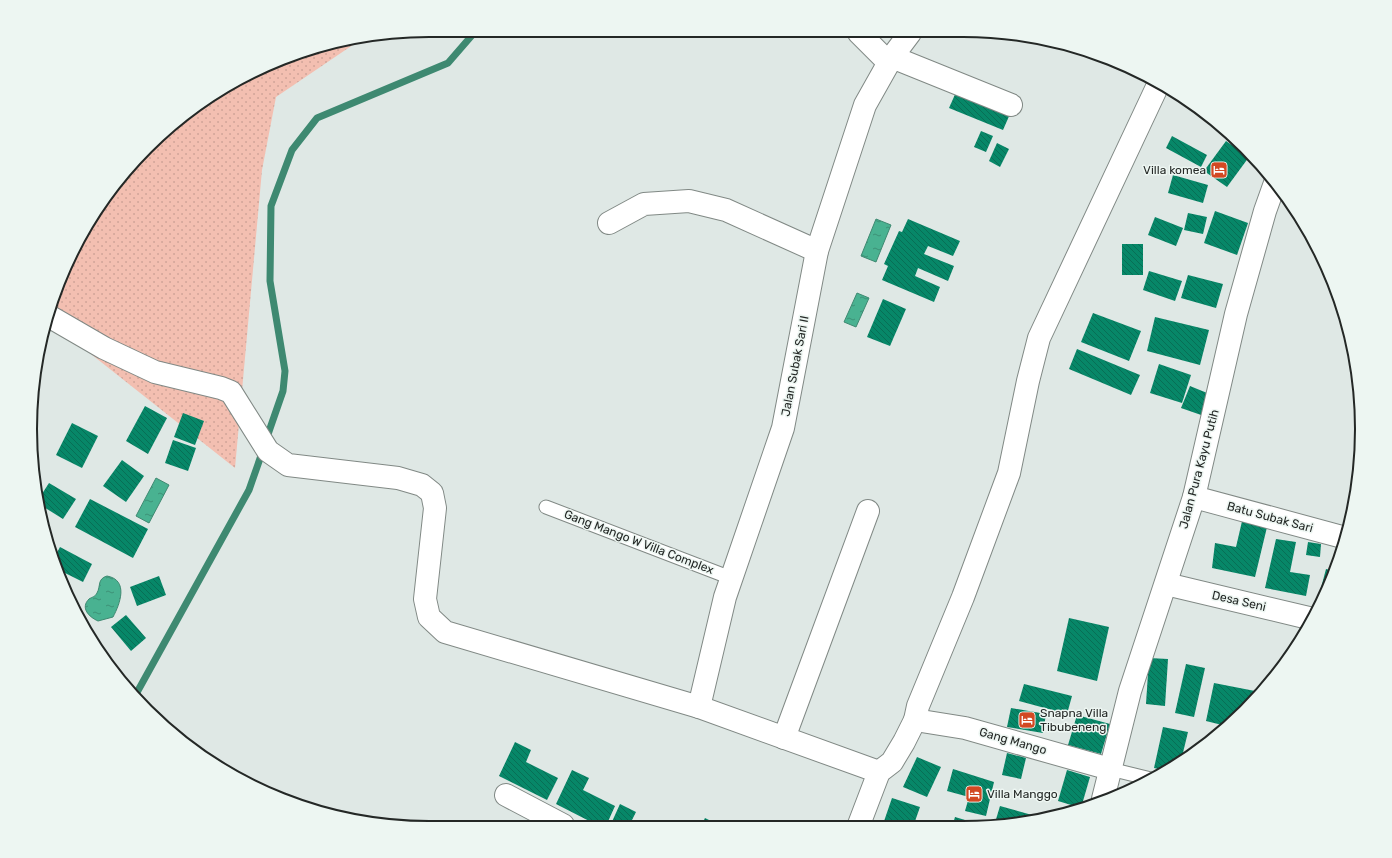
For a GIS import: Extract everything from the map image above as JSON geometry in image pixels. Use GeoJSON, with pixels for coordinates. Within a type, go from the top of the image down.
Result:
{"type":"FeatureCollection","features":[{"type":"Feature","properties":{"kind":"street"},"geometry":{"type":"LineString","coordinates":[[864,37],[891,60],[1011,104]]}},
{"type":"Feature","properties":{"kind":"street","name":"Jalan Subak Sari II"},"geometry":{"type":"LineString","coordinates":[[699,707],[725,597],[784,428],[818,251],[865,105],[891,60],[907,37]]}},
{"type":"Feature","properties":{"kind":"street"},"geometry":{"type":"LineString","coordinates":[[860,821],[879,772],[892,762],[915,720],[918,706],[963,597],[1009,473],[1028,381],[1039,338],[1156,89]]}},
{"type":"Feature","properties":{"kind":"street","name":"Jalan Pura Kayu Putih"},"geometry":{"type":"LineString","coordinates":[[1104,794],[1130,691],[1194,497],[1236,314],[1265,211],[1273,189]]}},
{"type":"Feature","properties":{"kind":"street"},"geometry":{"type":"LineString","coordinates":[[609,223],[644,204],[689,201],[726,210],[818,251]]}},
{"type":"Feature","properties":{"kind":"street"},"geometry":{"type":"LineString","coordinates":[[53,318],[104,348],[154,372],[231,392],[265,443],[268,451],[288,464],[398,478],[422,485],[432,493],[435,508],[425,599],[429,617],[445,632],[699,707],[879,772]]}},
{"type":"Feature","properties":{"kind":"street","name":"Batu Subak Sari"},"geometry":{"type":"LineString","coordinates":[[1194,497],[1340,536]]}},
{"type":"Feature","properties":{"kind":"street"},"geometry":{"type":"LineString","coordinates":[[784,738],[868,511]]}},
{"type":"Feature","properties":{"kind":"street","name":"Desa Seni"},"geometry":{"type":"LineString","coordinates":[[1166,584],[1306,617]]}},
{"type":"Feature","properties":{"kind":"street","name":"Gang Mango"},"geometry":{"type":"LineString","coordinates":[[915,720],[965,728],[1110,769]]}},
{"type":"Feature","properties":{"kind":"street"},"geometry":{"type":"LineString","coordinates":[[506,795],[555,821]]}},
{"type":"Feature","properties":{"kind":"lane","name":"Gang Mango W Villa Complex"},"geometry":{"type":"LineString","coordinates":[[546,506],[732,578]]}},
{"type":"Feature","properties":{"kind":"lane"},"geometry":{"type":"LineString","coordinates":[[1110,769],[1143,777]]}},
{"type":"Feature","properties":{"kind":"shaded area"},"geometry":{"type":"Polygon","coordinates":[[[353,45],[276,97],[262,170],[235,468],[51,324],[67,279],[77,256],[103,211],[118,190],[152,152],[190,118],[211,103],[256,77],[303,58],[328,50],[353,45]]]}},
{"type":"Feature","properties":{"kind":"water"},"geometry":{"type":"Polygon","coordinates":[[[876,219],[891,225],[876,262],[861,256],[876,219]]]}},
{"type":"Feature","properties":{"kind":"water"},"geometry":{"type":"Polygon","coordinates":[[[857,293],[869,298],[856,327],[844,322],[857,293]]]}},
{"type":"Feature","properties":{"kind":"water"},"geometry":{"type":"Polygon","coordinates":[[[156,478],[169,485],[149,523],[136,516],[156,478]]]}},
{"type":"Feature","properties":{"kind":"water"},"geometry":{"type":"Polygon","coordinates":[[[107,576],[114,578],[118,582],[121,593],[120,599],[113,617],[98,621],[89,615],[85,606],[86,602],[96,594],[100,581],[107,576]]]}},
{"type":"Feature","properties":{"kind":"building"},"geometry":{"type":"Polygon","coordinates":[[[957,90],[1010,114],[1003,130],[949,108],[957,90]]]}},
{"type":"Feature","properties":{"kind":"building"},"geometry":{"type":"Polygon","coordinates":[[[981,131],[993,136],[986,152],[974,147],[981,131]]]}},
{"type":"Feature","properties":{"kind":"building"},"geometry":{"type":"Polygon","coordinates":[[[1172,136],[1207,155],[1201,167],[1166,148],[1172,136]]]}},
{"type":"Feature","properties":{"kind":"building"},"geometry":{"type":"Polygon","coordinates":[[[1226,141],[1235,147],[1247,160],[1227,187],[1204,171],[1226,141]]]}},
{"type":"Feature","properties":{"kind":"building"},"geometry":{"type":"Polygon","coordinates":[[[997,143],[1009,149],[1000,167],[989,161],[997,143]]]}},
{"type":"Feature","properties":{"kind":"building"},"geometry":{"type":"Polygon","coordinates":[[[1173,175],[1208,185],[1203,203],[1168,193],[1173,175]]]}},
{"type":"Feature","properties":{"kind":"building"},"geometry":{"type":"Polygon","coordinates":[[[1215,211],[1248,223],[1237,255],[1204,243],[1215,211]]]}},
{"type":"Feature","properties":{"kind":"building"},"geometry":{"type":"Polygon","coordinates":[[[1188,213],[1207,217],[1203,234],[1184,230],[1188,213]]]}},
{"type":"Feature","properties":{"kind":"building"},"geometry":{"type":"Polygon","coordinates":[[[1155,217],[1183,228],[1176,246],[1148,235],[1155,217]]]}},
{"type":"Feature","properties":{"kind":"building"},"geometry":{"type":"Polygon","coordinates":[[[908,219],[960,241],[953,256],[928,246],[924,254],[954,266],[948,281],[918,268],[915,276],[940,287],[934,302],[882,280],[888,266],[884,264],[899,231],[902,232],[908,219]]]}},
{"type":"Feature","properties":{"kind":"building"},"geometry":{"type":"Polygon","coordinates":[[[1122,244],[1143,244],[1143,275],[1122,275],[1122,244]]]}},
{"type":"Feature","properties":{"kind":"building"},"geometry":{"type":"Polygon","coordinates":[[[1149,271],[1182,281],[1175,301],[1143,290],[1149,271]]]}},
{"type":"Feature","properties":{"kind":"building"},"geometry":{"type":"Polygon","coordinates":[[[1188,275],[1223,284],[1216,308],[1181,298],[1188,275]]]}},
{"type":"Feature","properties":{"kind":"building"},"geometry":{"type":"Polygon","coordinates":[[[883,299],[906,309],[890,346],[867,337],[883,299]]]}},
{"type":"Feature","properties":{"kind":"building"},"geometry":{"type":"Polygon","coordinates":[[[1093,313],[1141,331],[1129,361],[1081,342],[1093,313]]]}},
{"type":"Feature","properties":{"kind":"building"},"geometry":{"type":"Polygon","coordinates":[[[1155,317],[1209,330],[1200,365],[1147,351],[1155,317]]]}},
{"type":"Feature","properties":{"kind":"building"},"geometry":{"type":"Polygon","coordinates":[[[1077,349],[1140,375],[1131,395],[1069,369],[1077,349]]]}},
{"type":"Feature","properties":{"kind":"building"},"geometry":{"type":"Polygon","coordinates":[[[1159,364],[1191,375],[1182,403],[1150,393],[1159,364]]]}},
{"type":"Feature","properties":{"kind":"building"},"geometry":{"type":"Polygon","coordinates":[[[1190,386],[1212,395],[1204,416],[1181,408],[1190,386]]]}},
{"type":"Feature","properties":{"kind":"building"},"geometry":{"type":"Polygon","coordinates":[[[145,406],[167,418],[148,454],[126,441],[145,406]]]}},
{"type":"Feature","properties":{"kind":"building"},"geometry":{"type":"Polygon","coordinates":[[[183,413],[204,421],[195,445],[174,437],[183,413]]]}},
{"type":"Feature","properties":{"kind":"building"},"geometry":{"type":"Polygon","coordinates":[[[72,423],[98,436],[82,468],[56,455],[72,423]]]}},
{"type":"Feature","properties":{"kind":"building"},"geometry":{"type":"Polygon","coordinates":[[[173,440],[196,448],[188,471],[165,463],[173,440]]]}},
{"type":"Feature","properties":{"kind":"building"},"geometry":{"type":"Polygon","coordinates":[[[122,460],[144,476],[126,502],[103,486],[122,460]]]}},
{"type":"Feature","properties":{"kind":"building"},"geometry":{"type":"Polygon","coordinates":[[[49,483],[76,499],[63,519],[46,508],[43,493],[49,483]]]}},
{"type":"Feature","properties":{"kind":"building"},"geometry":{"type":"Polygon","coordinates":[[[90,499],[148,529],[133,558],[75,527],[90,499]]]}},
{"type":"Feature","properties":{"kind":"building"},"geometry":{"type":"Polygon","coordinates":[[[1243,517],[1268,523],[1255,577],[1212,568],[1215,543],[1236,547],[1243,517]]]}},
{"type":"Feature","properties":{"kind":"building"},"geometry":{"type":"Polygon","coordinates":[[[1276,539],[1296,542],[1290,572],[1310,575],[1306,596],[1265,588],[1276,539]]]}},
{"type":"Feature","properties":{"kind":"building"},"geometry":{"type":"Polygon","coordinates":[[[1308,542],[1321,544],[1320,557],[1306,555],[1308,542]]]}},
{"type":"Feature","properties":{"kind":"building"},"geometry":{"type":"Polygon","coordinates":[[[60,547],[92,564],[83,582],[65,573],[57,552],[60,547]]]}},
{"type":"Feature","properties":{"kind":"building"},"geometry":{"type":"Polygon","coordinates":[[[1326,569],[1329,570],[1325,579],[1321,589],[1326,569]]]}},
{"type":"Feature","properties":{"kind":"building"},"geometry":{"type":"Polygon","coordinates":[[[159,576],[166,595],[137,606],[130,587],[159,576]]]}},
{"type":"Feature","properties":{"kind":"building"},"geometry":{"type":"Polygon","coordinates":[[[126,615],[146,638],[131,651],[111,627],[126,615]]]}},
{"type":"Feature","properties":{"kind":"building"},"geometry":{"type":"Polygon","coordinates":[[[1069,618],[1109,627],[1097,681],[1057,671],[1069,618]]]}},
{"type":"Feature","properties":{"kind":"building"},"geometry":{"type":"Polygon","coordinates":[[[1149,658],[1168,659],[1165,706],[1146,704],[1149,658]]]}},
{"type":"Feature","properties":{"kind":"building"},"geometry":{"type":"Polygon","coordinates":[[[1186,664],[1205,668],[1194,717],[1175,713],[1186,664]]]}},
{"type":"Feature","properties":{"kind":"building"},"geometry":{"type":"Polygon","coordinates":[[[1214,683],[1254,691],[1220,725],[1206,721],[1214,683]]]}},
{"type":"Feature","properties":{"kind":"building"},"geometry":{"type":"Polygon","coordinates":[[[1024,684],[1072,696],[1067,714],[1019,701],[1024,684]]]}},
{"type":"Feature","properties":{"kind":"building","name":"Snapna Villa Tibubeneng"},"geometry":{"type":"Polygon","coordinates":[[[1011,708],[1046,714],[1043,733],[1007,727],[1011,708]]]}},
{"type":"Feature","properties":{"kind":"building"},"geometry":{"type":"Polygon","coordinates":[[[1077,715],[1110,724],[1101,754],[1068,745],[1077,715]]]}},
{"type":"Feature","properties":{"kind":"building"},"geometry":{"type":"Polygon","coordinates":[[[1163,727],[1188,732],[1183,754],[1158,769],[1154,768],[1163,727]]]}},
{"type":"Feature","properties":{"kind":"building"},"geometry":{"type":"Polygon","coordinates":[[[515,742],[531,750],[526,762],[558,778],[547,800],[499,776],[515,742]]]}},
{"type":"Feature","properties":{"kind":"building"},"geometry":{"type":"Polygon","coordinates":[[[1007,753],[1026,758],[1021,779],[1002,775],[1007,753]]]}},
{"type":"Feature","properties":{"kind":"building"},"geometry":{"type":"Polygon","coordinates":[[[917,757],[941,767],[927,797],[903,787],[917,757]]]}},
{"type":"Feature","properties":{"kind":"building","name":"Villa Manggo"},"geometry":{"type":"Polygon","coordinates":[[[953,769],[994,782],[986,816],[965,811],[969,797],[947,791],[953,769]]]}},
{"type":"Feature","properties":{"kind":"building"},"geometry":{"type":"Polygon","coordinates":[[[572,770],[589,778],[583,790],[615,806],[608,821],[589,821],[556,804],[572,770]]]}},
{"type":"Feature","properties":{"kind":"building"},"geometry":{"type":"Polygon","coordinates":[[[1067,770],[1090,777],[1083,802],[1072,805],[1058,801],[1067,770]]]}},
{"type":"Feature","properties":{"kind":"building"},"geometry":{"type":"Polygon","coordinates":[[[892,798],[920,807],[915,821],[884,821],[892,798]]]}},
{"type":"Feature","properties":{"kind":"building"},"geometry":{"type":"Polygon","coordinates":[[[620,804],[636,812],[632,821],[612,821],[620,804]]]}},
{"type":"Feature","properties":{"kind":"building"},"geometry":{"type":"Polygon","coordinates":[[[1000,806],[1031,815],[1014,818],[996,819],[1000,806]]]}},
{"type":"Feature","properties":{"kind":"building"},"geometry":{"type":"Polygon","coordinates":[[[955,817],[968,821],[963,821],[954,821],[955,817]]]}},
{"type":"Feature","properties":{"kind":"building"},"geometry":{"type":"Polygon","coordinates":[[[705,818],[711,821],[704,821],[705,818]]]}},
{"type":"Feature","properties":{"kind":"waterway"},"geometry":{"type":"LineString","coordinates":[[266,440],[283,391],[285,371],[270,281],[271,206],[292,150],[317,118],[448,63],[471,37]]}},
{"type":"Feature","properties":{"kind":"waterway"},"geometry":{"type":"LineString","coordinates":[[138,691],[249,490],[263,450]]}},
{"type":"Feature","properties":{"kind":"place","name":"Villa komea"},"geometry":{"type":"Point","coordinates":[1219,170]}},
{"type":"Feature","properties":{"kind":"place","name":"Snapna Villa Tibubeneng"},"geometry":{"type":"Point","coordinates":[1027,720]}},
{"type":"Feature","properties":{"kind":"place","name":"Villa Manggo"},"geometry":{"type":"Point","coordinates":[974,794]}}]}
